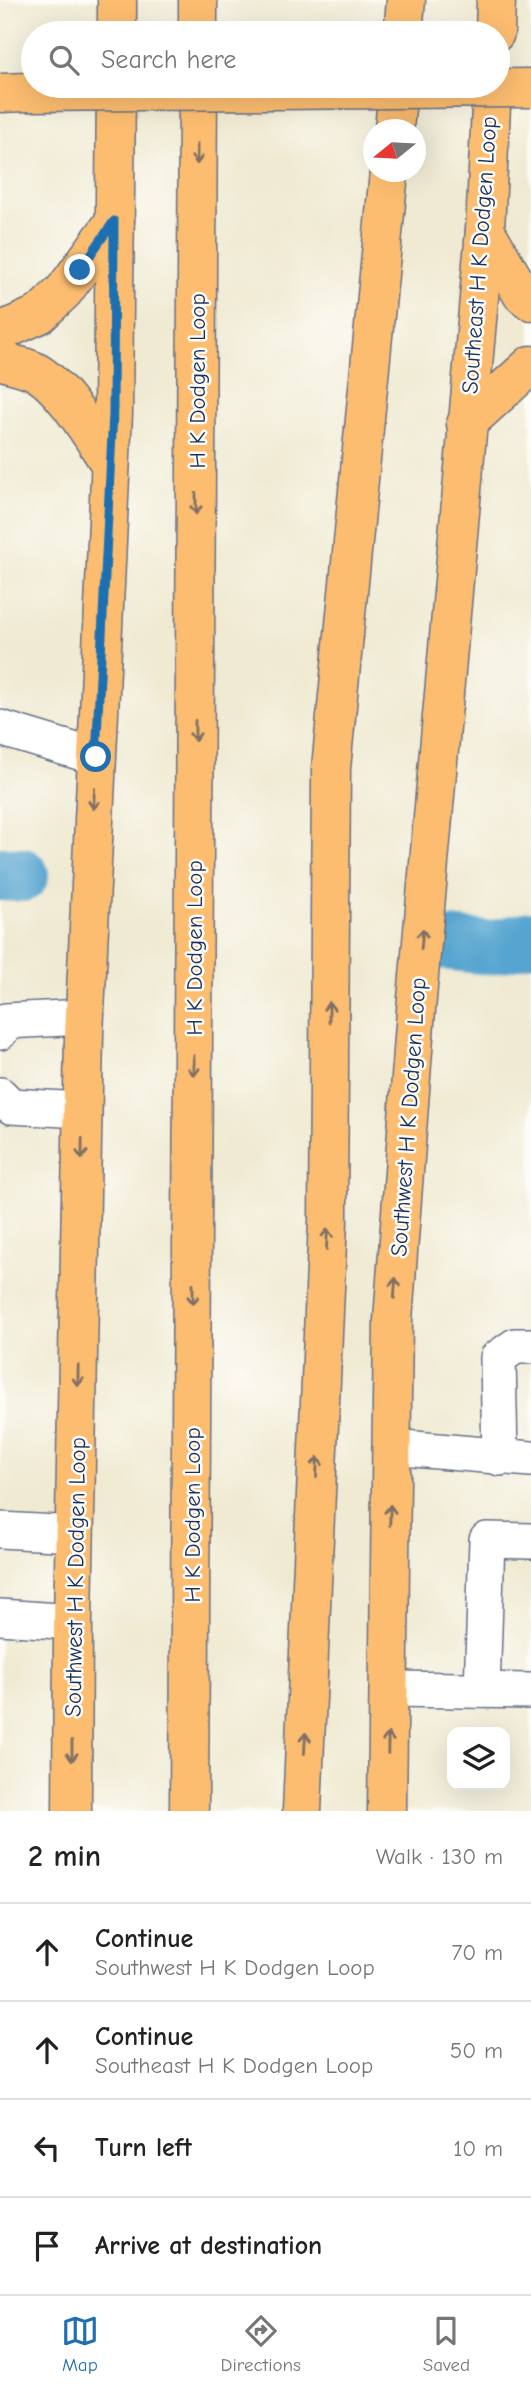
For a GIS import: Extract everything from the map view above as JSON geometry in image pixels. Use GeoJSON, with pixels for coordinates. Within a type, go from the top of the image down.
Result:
{"type":"FeatureCollection","features":[{"type":"Feature","properties":{"kind":"main road"},"geometry":{"type":"LineString","coordinates":[[117,0],[117,21]]}},
{"type":"Feature","properties":{"kind":"main road"},"geometry":{"type":"LineString","coordinates":[[198,0],[198,21]]}},
{"type":"Feature","properties":{"kind":"main road"},"geometry":{"type":"LineString","coordinates":[[404,21],[406,0]]}},
{"type":"Feature","properties":{"kind":"main road"},"geometry":{"type":"LineString","coordinates":[[495,21],[496,0]]}},
{"type":"Feature","properties":{"kind":"main road"},"geometry":{"type":"LineString","coordinates":[[510,88],[531,88]]}},
{"type":"Feature","properties":{"kind":"main road"},"geometry":{"type":"LineString","coordinates":[[109,462],[115,362],[116,98]]}},
{"type":"Feature","properties":{"kind":"main road","name":"H K Dodgen Loop"},"geometry":{"type":"LineString","coordinates":[[189,1811],[198,98]]}},
{"type":"Feature","properties":{"kind":"main road"},"geometry":{"type":"LineString","coordinates":[[395,119],[397,98]]}},
{"type":"Feature","properties":{"kind":"main road","name":"Southeast H K Dodgen Loop"},"geometry":{"type":"LineString","coordinates":[[466,424],[485,229],[491,98]]}},
{"type":"Feature","properties":{"kind":"main road"},"geometry":{"type":"LineString","coordinates":[[302,1811],[328,1221],[331,768],[388,182]]}},
{"type":"Feature","properties":{"kind":"main road"},"geometry":{"type":"LineString","coordinates":[[0,332],[40,314],[64,291],[114,221]]}},
{"type":"Feature","properties":{"kind":"main road"},"geometry":{"type":"LineString","coordinates":[[485,229],[522,294],[531,301]]}},
{"type":"Feature","properties":{"kind":"main road"},"geometry":{"type":"LineString","coordinates":[[0,360],[34,371],[49,384],[74,408],[109,462]]}},
{"type":"Feature","properties":{"kind":"main road"},"geometry":{"type":"LineString","coordinates":[[466,424],[531,365]]}},
{"type":"Feature","properties":{"kind":"main road","name":"Southwest H K Dodgen Loop"},"geometry":{"type":"LineString","coordinates":[[387,1811],[394,1307],[416,1010],[466,424]]}},
{"type":"Feature","properties":{"kind":"main road","name":"Southwest H K Dodgen Loop"},"geometry":{"type":"LineString","coordinates":[[72,1811],[82,1110],[109,462]]}},
{"type":"Feature","properties":{"kind":"street"},"geometry":{"type":"LineString","coordinates":[[0,728],[96,757]]}},
{"type":"Feature","properties":{"kind":"street"},"geometry":{"type":"LineString","coordinates":[[0,1032],[6,1021],[85,1017]]}},
{"type":"Feature","properties":{"kind":"street"},"geometry":{"type":"LineString","coordinates":[[0,1095],[11,1106],[82,1110]]}},
{"type":"Feature","properties":{"kind":"street"},"geometry":{"type":"LineString","coordinates":[[391,1447],[451,1450],[515,1458],[498,1358],[515,1346],[531,1346]]}},
{"type":"Feature","properties":{"kind":"street"},"geometry":{"type":"LineString","coordinates":[[0,1530],[75,1534]]}},
{"type":"Feature","properties":{"kind":"street"},"geometry":{"type":"LineString","coordinates":[[482,1690],[487,1540],[531,1541]]}},
{"type":"Feature","properties":{"kind":"street"},"geometry":{"type":"LineString","coordinates":[[0,1617],[73,1622]]}},
{"type":"Feature","properties":{"kind":"street"},"geometry":{"type":"LineString","coordinates":[[388,1689],[531,1690]]}},
{"type":"Feature","properties":{"kind":"waterway"},"geometry":{"type":"LineString","coordinates":[[0,874],[22,875]]}},
{"type":"Feature","properties":{"kind":"waterway"},"geometry":{"type":"LineString","coordinates":[[451,944],[489,948],[531,938]]}},
{"type":"Feature","properties":{"kind":"route"},"geometry":{"type":"LineString","coordinates":[[80,270],[114,221],[115,362],[96,757]]}}]}
